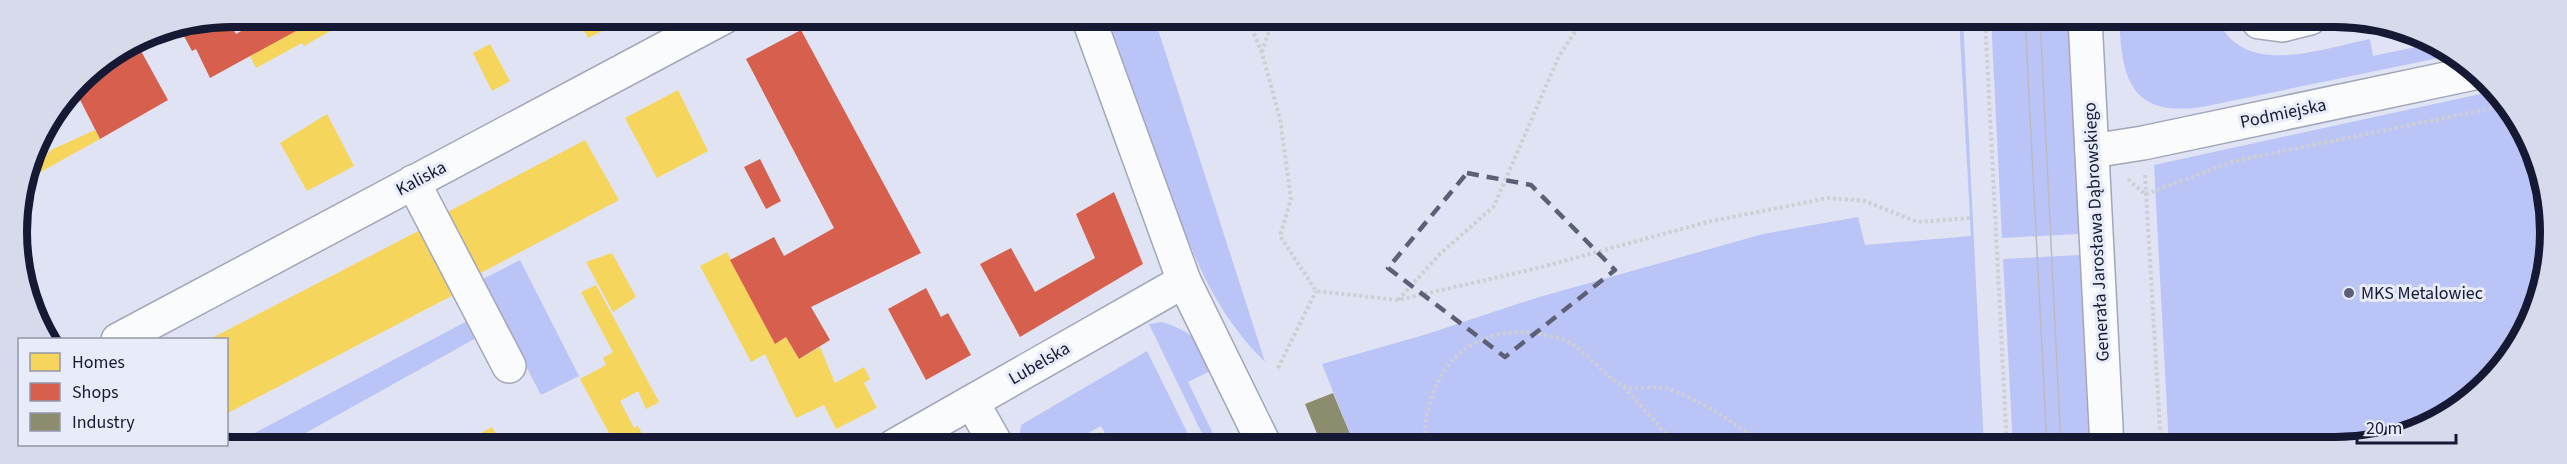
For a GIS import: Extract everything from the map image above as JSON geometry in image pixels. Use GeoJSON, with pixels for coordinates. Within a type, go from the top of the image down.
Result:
{"type":"FeatureCollection","features":[{"type":"Feature","properties":{"kind":"street","name":"Kaliska"},"geometry":{"type":"LineString","coordinates":[[120,338],[705,27]]}},
{"type":"Feature","properties":{"kind":"street"},"geometry":{"type":"LineString","coordinates":[[1092,27],[1184,281],[1261,437]]}},
{"type":"Feature","properties":{"kind":"street","name":"Generała Jarosława Dąbrowskiego"},"geometry":{"type":"LineString","coordinates":[[2085,27],[2107,437]]}},
{"type":"Feature","properties":{"kind":"street","name":"Podmiejska"},"geometry":{"type":"LineString","coordinates":[[2092,151],[2143,143],[2466,75]]}},
{"type":"Feature","properties":{"kind":"street"},"geometry":{"type":"LineString","coordinates":[[413,182],[509,366]]}},
{"type":"Feature","properties":{"kind":"street","name":"Lubelska"},"geometry":{"type":"LineString","coordinates":[[910,437],[1184,281]]}},
{"type":"Feature","properties":{"kind":"street"},"geometry":{"type":"LineString","coordinates":[[972,402],[992,437]]}},
{"type":"Feature","properties":{"kind":"path"},"geometry":{"type":"LineString","coordinates":[[1251,27],[1262,53],[1280,119],[1291,199],[1280,236],[1316,291]]}},
{"type":"Feature","properties":{"kind":"path"},"geometry":{"type":"LineString","coordinates":[[1262,53],[1271,27]]}},
{"type":"Feature","properties":{"kind":"path"},"geometry":{"type":"LineString","coordinates":[[1398,300],[1439,255],[1494,206],[1559,56],[1578,27]]}},
{"type":"Feature","properties":{"kind":"path"},"geometry":{"type":"LineString","coordinates":[[1985,27],[2006,437]]}},
{"type":"Feature","properties":{"kind":"path"},"geometry":{"type":"LineString","coordinates":[[2160,437],[2146,194],[2235,162],[2497,107]]}},
{"type":"Feature","properties":{"kind":"path"},"geometry":{"type":"LineString","coordinates":[[1316,291],[1398,300],[1538,268],[1707,222],[1828,198],[1864,201],[1917,222],[1971,218]]}},
{"type":"Feature","properties":{"kind":"path"},"geometry":{"type":"LineString","coordinates":[[1278,368],[1316,291]]}},
{"type":"Feature","properties":{"kind":"path"},"geometry":{"type":"LineString","coordinates":[[1427,437],[1427,417],[1433,390],[1445,368],[1461,350],[1500,333],[1526,332],[1570,343],[1624,386],[1669,437]]}},
{"type":"Feature","properties":{"kind":"path"},"geometry":{"type":"LineString","coordinates":[[1624,386],[1667,388],[1723,415],[1754,437]]}},
{"type":"Feature","properties":{"kind":"highlighted area"},"geometry":{"type":"Polygon","coordinates":[[[1467,173],[1531,185],[1615,270],[1505,357],[1388,268],[1467,173]]]}},
{"type":"Feature","properties":{"kind":"shaded area"},"geometry":{"type":"Polygon","coordinates":[[[1111,27],[1157,27],[1265,362],[1228,318],[1214,295],[1181,221],[1111,27]]]}},
{"type":"Feature","properties":{"kind":"shaded area"},"geometry":{"type":"Polygon","coordinates":[[[1959,27],[1963,27],[1984,437],[1351,437],[1322,364],[1424,335],[1536,298],[1763,234],[1858,217],[1865,245],[1971,236],[1959,27]]]}},
{"type":"Feature","properties":{"kind":"shaded area"},"geometry":{"type":"Polygon","coordinates":[[[1991,27],[2068,27],[2079,234],[2002,238],[1991,27]]]}},
{"type":"Feature","properties":{"kind":"shaded area"},"geometry":{"type":"Polygon","coordinates":[[[2119,27],[2223,27],[2229,37],[2245,49],[2264,54],[2307,53],[2370,39],[2373,56],[2421,46],[2443,57],[2202,107],[2178,109],[2159,106],[2145,99],[2135,89],[2128,76],[2119,27]]]}},
{"type":"Feature","properties":{"kind":"shaded area","name":"MKS Metalowiec"},"geometry":{"type":"Polygon","coordinates":[[[2485,93],[2519,141],[2536,192],[2540,219],[2540,245],[2529,298],[2519,323],[2489,367],[2460,395],[2426,416],[2388,430],[2348,437],[2168,437],[2154,165],[2485,93]]]}},
{"type":"Feature","properties":{"kind":"shaded area"},"geometry":{"type":"Polygon","coordinates":[[[2080,255],[2089,437],[2012,437],[2003,259],[2080,255]]]}},
{"type":"Feature","properties":{"kind":"shaded area"},"geometry":{"type":"Polygon","coordinates":[[[520,260],[579,376],[541,395],[481,280],[520,260]]]}},
{"type":"Feature","properties":{"kind":"shaded area"},"geometry":{"type":"Polygon","coordinates":[[[473,318],[491,355],[487,362],[476,338],[298,437],[247,437],[473,318]]]}},
{"type":"Feature","properties":{"kind":"shaded area"},"geometry":{"type":"Polygon","coordinates":[[[1162,322],[1182,330],[1189,334],[1204,351],[1214,369],[1188,382],[1215,437],[1204,437],[1149,324],[1162,322]]]}},
{"type":"Feature","properties":{"kind":"shaded area"},"geometry":{"type":"Polygon","coordinates":[[[1147,351],[1190,437],[1107,437],[1101,426],[1081,437],[1022,437],[1021,425],[1147,351]]]}},
{"type":"Feature","properties":{"kind":"building: Homes"},"geometry":{"type":"Polygon","coordinates":[[[303,27],[337,27],[304,46],[302,43],[256,68],[250,56],[303,27]]]}},
{"type":"Feature","properties":{"kind":"building: Homes"},"geometry":{"type":"Polygon","coordinates":[[[582,27],[610,27],[588,38],[582,27]]]}},
{"type":"Feature","properties":{"kind":"building: Homes"},"geometry":{"type":"Polygon","coordinates":[[[490,44],[510,81],[492,91],[473,53],[490,44]]]}},
{"type":"Feature","properties":{"kind":"building: Homes"},"geometry":{"type":"Polygon","coordinates":[[[678,90],[708,151],[657,178],[625,118],[678,90]]]}},
{"type":"Feature","properties":{"kind":"building: Homes"},"geometry":{"type":"Polygon","coordinates":[[[327,114],[354,166],[307,191],[280,143],[327,114]]]}},
{"type":"Feature","properties":{"kind":"building: Homes"},"geometry":{"type":"Polygon","coordinates":[[[95,130],[100,139],[36,175],[43,153],[45,157],[51,150],[95,130]]]}},
{"type":"Feature","properties":{"kind":"building: Homes"},"geometry":{"type":"Polygon","coordinates":[[[585,140],[619,200],[475,276],[444,214],[585,140]]]}},
{"type":"Feature","properties":{"kind":"building: Homes"},"geometry":{"type":"Polygon","coordinates":[[[426,227],[461,291],[228,413],[228,338],[212,338],[426,227]]]}},
{"type":"Feature","properties":{"kind":"building: Homes"},"geometry":{"type":"Polygon","coordinates":[[[727,252],[775,344],[786,337],[799,359],[820,347],[835,383],[864,367],[870,379],[864,383],[877,408],[836,429],[824,405],[796,418],[765,354],[751,362],[700,266],[727,252]]]}},
{"type":"Feature","properties":{"kind":"building: Homes"},"geometry":{"type":"Polygon","coordinates":[[[612,253],[636,297],[613,312],[586,262],[612,253]]]}},
{"type":"Feature","properties":{"kind":"building: Homes"},"geometry":{"type":"Polygon","coordinates":[[[596,285],[659,402],[646,409],[638,391],[620,401],[634,428],[638,426],[644,437],[611,437],[580,379],[606,365],[603,358],[613,352],[581,292],[596,285]]]}},
{"type":"Feature","properties":{"kind":"building: Homes"},"geometry":{"type":"Polygon","coordinates":[[[492,427],[498,437],[474,437],[492,427]]]}},
{"type":"Feature","properties":{"kind":"building: Homes"},"geometry":{"type":"Polygon","coordinates":[[[1100,432],[1103,437],[1091,437],[1100,432]]]}},
{"type":"Feature","properties":{"kind":"building: Shops"},"geometry":{"type":"Polygon","coordinates":[[[232,27],[236,34],[248,27],[303,27],[210,78],[196,49],[192,51],[182,33],[232,27]]]}},
{"type":"Feature","properties":{"kind":"building: Shops"},"geometry":{"type":"Polygon","coordinates":[[[801,30],[921,253],[811,307],[830,340],[799,359],[786,337],[775,344],[730,260],[774,237],[784,256],[834,228],[746,59],[801,30]]]}},
{"type":"Feature","properties":{"kind":"building: Shops"},"geometry":{"type":"Polygon","coordinates":[[[140,49],[168,100],[100,139],[78,97],[107,69],[140,49]]]}},
{"type":"Feature","properties":{"kind":"building: Shops"},"geometry":{"type":"Polygon","coordinates":[[[760,159],[781,201],[766,209],[744,167],[760,159]]]}},
{"type":"Feature","properties":{"kind":"building: Shops"},"geometry":{"type":"Polygon","coordinates":[[[1114,192],[1143,264],[1020,337],[980,264],[1011,248],[1035,292],[1095,258],[1076,214],[1114,192]]]}},
{"type":"Feature","properties":{"kind":"building: Shops"},"geometry":{"type":"Polygon","coordinates":[[[926,288],[941,317],[948,313],[971,355],[926,380],[888,309],[926,288]]]}},
{"type":"Feature","properties":{"kind":"building: Industry"},"geometry":{"type":"Polygon","coordinates":[[[1333,393],[1351,437],[1318,437],[1305,404],[1333,393]]]}},
{"type":"Feature","properties":{"kind":"tram line"},"geometry":{"type":"LineString","coordinates":[[2025,27],[2046,437]]}},
{"type":"Feature","properties":{"kind":"tram line"},"geometry":{"type":"LineString","coordinates":[[2040,27],[2061,437]]}},
{"type":"Feature","properties":{"kind":"place","name":"MKS Metalowiec"},"geometry":{"type":"Point","coordinates":[2349,293]}}]}
